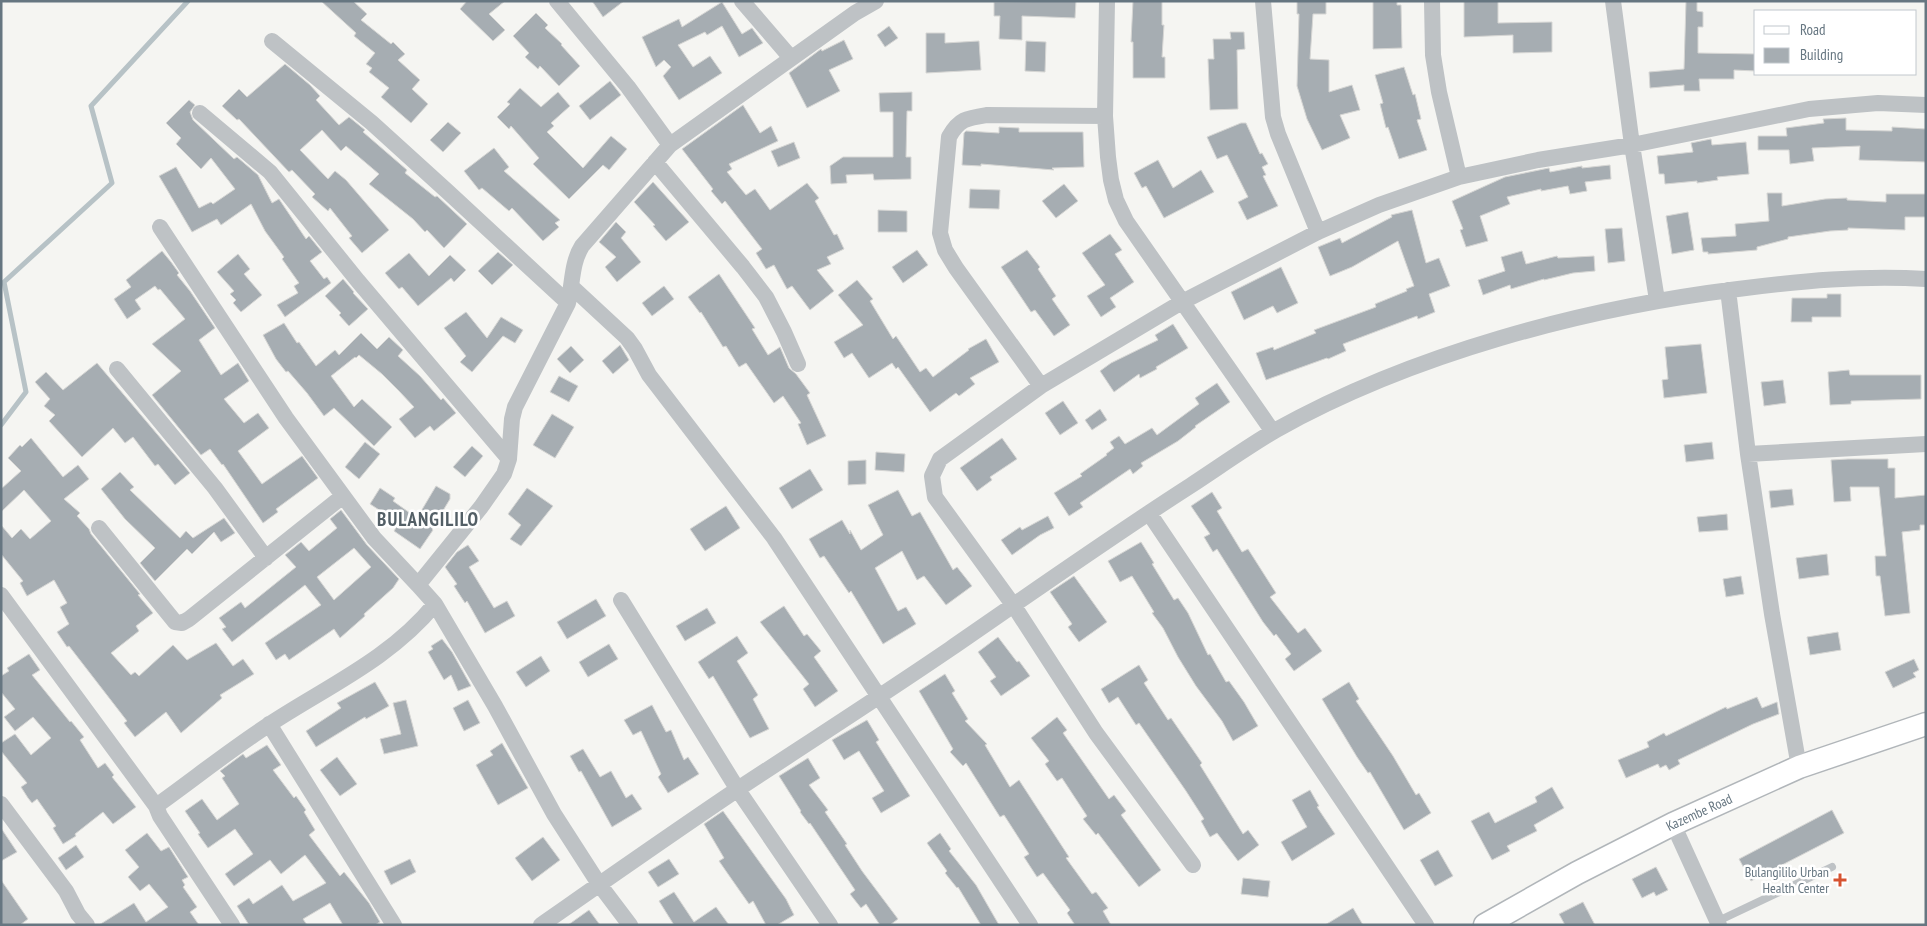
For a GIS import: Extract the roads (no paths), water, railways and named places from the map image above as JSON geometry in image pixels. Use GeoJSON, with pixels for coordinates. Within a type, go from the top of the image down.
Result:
{"type":"FeatureCollection","features":[{"type":"Feature","properties":{"kind":"main road","name":"Kazembe Road"},"geometry":{"type":"LineString","coordinates":[[1495,922],[1576,873],[1673,824],[1798,767],[1924,727]]}},
{"type":"Feature","properties":{"kind":"street"},"geometry":{"type":"LineString","coordinates":[[557,1],[628,87],[670,145]]}},
{"type":"Feature","properties":{"kind":"street"},"geometry":{"type":"LineString","coordinates":[[742,1],[791,58]]}},
{"type":"Feature","properties":{"kind":"street"},"geometry":{"type":"LineString","coordinates":[[418,585],[482,508],[504,474],[509,459],[512,419],[515,407],[570,295],[573,267],[576,256],[582,246],[670,145],[791,58],[876,1]]}},
{"type":"Feature","properties":{"kind":"street"},"geometry":{"type":"LineString","coordinates":[[1107,1],[1105,116],[1111,180],[1116,200],[1126,221],[1273,432]]}},
{"type":"Feature","properties":{"kind":"street"},"geometry":{"type":"LineString","coordinates":[[1263,1],[1273,117],[1278,134],[1318,232]]}},
{"type":"Feature","properties":{"kind":"street"},"geometry":{"type":"LineString","coordinates":[[1432,1],[1433,55],[1439,92],[1459,177]]}},
{"type":"Feature","properties":{"kind":"street"},"geometry":{"type":"LineString","coordinates":[[1613,1],[1632,145],[1657,300]]}},
{"type":"Feature","properties":{"kind":"street"},"geometry":{"type":"LineString","coordinates":[[272,41],[372,123],[448,192],[570,295],[627,338],[635,348],[649,375],[774,538],[1030,925]]}},
{"type":"Feature","properties":{"kind":"street"},"geometry":{"type":"LineString","coordinates":[[1194,865],[1096,733],[1014,606],[934,497],[932,476],[940,459],[1042,386],[1182,302],[1318,232],[1379,205],[1459,177],[1538,160],[1632,145],[1809,108],[1878,103],[1926,105]]}},
{"type":"Feature","properties":{"kind":"street"},"geometry":{"type":"LineString","coordinates":[[200,113],[270,172],[358,281],[509,459]]}},
{"type":"Feature","properties":{"kind":"street"},"geometry":{"type":"LineString","coordinates":[[1042,386],[945,250],[940,233],[949,137],[956,125],[968,118],[986,115],[1105,116]]}},
{"type":"Feature","properties":{"kind":"street"},"geometry":{"type":"LineString","coordinates":[[655,162],[743,267],[766,298],[798,364]]}},
{"type":"Feature","properties":{"kind":"street"},"geometry":{"type":"LineString","coordinates":[[160,227],[286,418],[374,538],[435,604],[495,706],[554,814],[599,884],[630,925]]}},
{"type":"Feature","properties":{"kind":"street"},"geometry":{"type":"LineString","coordinates":[[541,925],[738,790],[879,698],[1149,513],[1273,432],[1328,403],[1399,373],[1463,351],[1556,323],[1657,300],[1809,280],[1855,277],[1926,279]]}},
{"type":"Feature","properties":{"kind":"street"},"geometry":{"type":"LineString","coordinates":[[1728,290],[1748,454],[1772,614],[1798,767]]}},
{"type":"Feature","properties":{"kind":"street"},"geometry":{"type":"LineString","coordinates":[[117,369],[203,473],[266,558]]}},
{"type":"Feature","properties":{"kind":"street"},"geometry":{"type":"LineString","coordinates":[[1748,454],[1926,444]]}},
{"type":"Feature","properties":{"kind":"street"},"geometry":{"type":"LineString","coordinates":[[99,528],[175,622],[182,623],[343,496]]}},
{"type":"Feature","properties":{"kind":"street"},"geometry":{"type":"LineString","coordinates":[[1149,513],[1426,925]]}},
{"type":"Feature","properties":{"kind":"street"},"geometry":{"type":"LineString","coordinates":[[1,595],[156,806],[160,816],[232,925]]}},
{"type":"Feature","properties":{"kind":"street"},"geometry":{"type":"LineString","coordinates":[[621,600],[738,790],[830,925]]}},
{"type":"Feature","properties":{"kind":"street"},"geometry":{"type":"LineString","coordinates":[[156,806],[269,724],[377,659],[421,622],[435,604]]}},
{"type":"Feature","properties":{"kind":"street"},"geometry":{"type":"LineString","coordinates":[[269,724],[394,925]]}},
{"type":"Feature","properties":{"kind":"street"},"geometry":{"type":"LineString","coordinates":[[1,804],[66,891],[78,914],[87,925]]}},
{"type":"Feature","properties":{"kind":"street"},"geometry":{"type":"LineString","coordinates":[[1673,824],[1718,923]]}},
{"type":"Feature","properties":{"kind":"lane"},"geometry":{"type":"LineString","coordinates":[[1718,923],[1832,868]]}},
{"type":"Feature","properties":{"kind":"waterway"},"geometry":{"type":"LineString","coordinates":[[1,425],[26,392],[4,282],[112,183],[91,106],[188,1]]}},
{"type":"Feature","properties":{"kind":"place","name":"Bulangililo Urban Health Center"},"geometry":{"type":"Point","coordinates":[1840,880]}},
{"type":"Feature","properties":{"kind":"district","name":"BULANGILILO"},"geometry":{"type":"Point","coordinates":[428,519]}}]}
